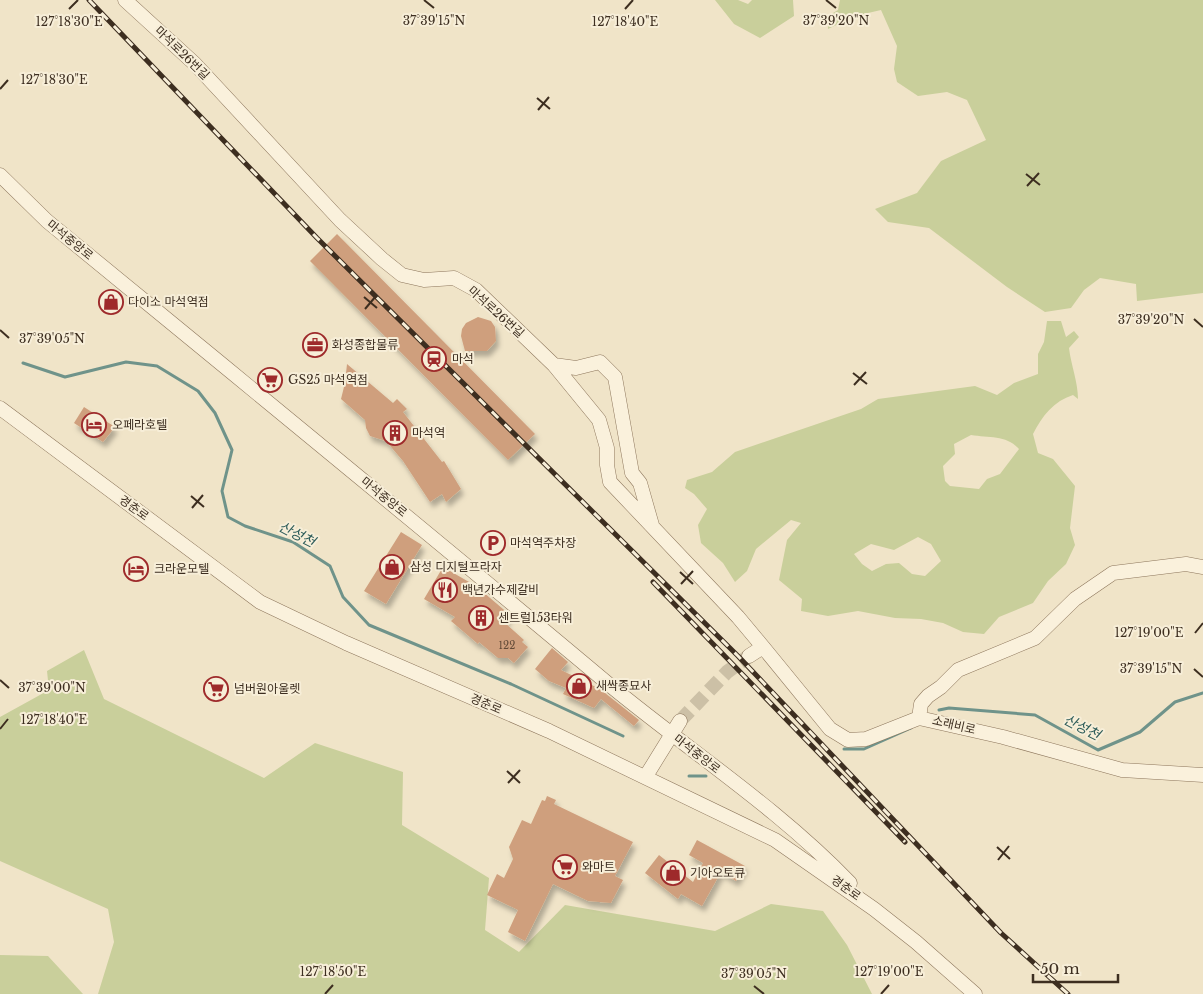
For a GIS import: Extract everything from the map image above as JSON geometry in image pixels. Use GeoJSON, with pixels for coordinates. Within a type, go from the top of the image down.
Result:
{"type":"FeatureCollection","features":[{"type":"Feature","properties":{"kind":"street","name":"마석로26번길"},"geometry":{"type":"LineString","coordinates":[[125,0],[195,64],[340,220],[382,259],[402,275],[424,280],[454,278],[476,290],[554,365],[599,420],[607,448],[610,482],[738,617],[763,647]]}},
{"type":"Feature","properties":{"kind":"street","name":"마석중앙로"},"geometry":{"type":"LineString","coordinates":[[0,175],[47,221],[828,860],[874,909]]}},
{"type":"Feature","properties":{"kind":"street"},"geometry":{"type":"LineString","coordinates":[[554,365],[576,368],[600,362],[615,377],[632,473],[640,482],[652,525]]}},
{"type":"Feature","properties":{"kind":"street","name":"경춘로"},"geometry":{"type":"LineString","coordinates":[[0,408],[260,602],[346,643],[549,731],[646,776],[775,840],[874,909],[916,942],[975,994]]}},
{"type":"Feature","properties":{"kind":"street"},"geometry":{"type":"LineString","coordinates":[[919,718],[921,704],[958,670],[1035,638],[1075,599],[1113,573],[1202,563]]}},
{"type":"Feature","properties":{"kind":"street"},"geometry":{"type":"LineString","coordinates":[[749,656],[763,647]]}},
{"type":"Feature","properties":{"kind":"street","name":"소래비로"},"geometry":{"type":"LineString","coordinates":[[763,647],[830,730],[848,740],[866,739],[919,718],[1004,737],[1122,770],[1203,775]]}},
{"type":"Feature","properties":{"kind":"street"},"geometry":{"type":"LineString","coordinates":[[646,776],[680,721]]}},
{"type":"Feature","properties":{"kind":"street"},"geometry":{"type":"LineString","coordinates":[[772,813],[775,840]]}},
{"type":"Feature","properties":{"kind":"green space"},"geometry":{"type":"Polygon","coordinates":[[[715,0],[738,0],[748,4],[752,0],[793,0],[794,16],[760,38],[734,24],[715,0]]]}},
{"type":"Feature","properties":{"kind":"green space"},"geometry":{"type":"Polygon","coordinates":[[[840,0],[1203,0],[1203,293],[1137,301],[1136,284],[1100,278],[1084,290],[1071,308],[1045,312],[1007,287],[929,228],[888,222],[875,209],[917,193],[941,161],[986,140],[967,100],[947,92],[918,96],[897,82],[894,69],[897,46],[881,10],[855,16],[828,29],[828,16],[838,10],[840,0]]]}},
{"type":"Feature","properties":{"kind":"green space"},"geometry":{"type":"Polygon","coordinates":[[[1047,321],[1061,321],[1066,337],[1074,331],[1079,337],[1069,348],[1078,399],[1073,395],[1054,405],[1040,421],[1033,434],[1038,453],[1053,459],[1075,486],[1070,528],[1075,545],[1066,564],[1048,581],[1033,603],[999,617],[984,634],[963,632],[943,623],[921,619],[895,618],[858,611],[828,616],[801,611],[802,599],[779,580],[787,540],[801,523],[791,520],[756,549],[747,571],[735,582],[723,563],[701,543],[698,525],[707,509],[694,494],[685,488],[687,480],[712,472],[735,452],[861,409],[878,399],[975,386],[997,395],[1014,383],[1038,374],[1038,354],[1044,342],[1047,321]],[[971,435],[954,444],[955,454],[943,466],[945,481],[950,486],[979,489],[987,479],[1000,474],[1019,449],[1003,439],[971,435]],[[918,537],[894,550],[871,544],[854,554],[862,564],[872,571],[886,564],[899,563],[912,574],[925,576],[941,561],[931,544],[918,537]]]}},
{"type":"Feature","properties":{"kind":"green space"},"geometry":{"type":"Polygon","coordinates":[[[84,650],[104,699],[264,778],[315,743],[403,772],[402,825],[489,878],[485,930],[519,952],[565,905],[715,931],[771,904],[823,911],[847,945],[872,994],[98,994],[114,942],[108,909],[0,861],[0,717],[49,690],[47,671],[84,650]]]}},
{"type":"Feature","properties":{"kind":"green space"},"geometry":{"type":"Polygon","coordinates":[[[0,955],[48,956],[83,994],[0,994],[0,955]]]}},
{"type":"Feature","properties":{"kind":"building"},"geometry":{"type":"Polygon","coordinates":[[[337,234],[535,434],[508,460],[310,261],[337,234]]]}},
{"type":"Feature","properties":{"kind":"building"},"geometry":{"type":"Polygon","coordinates":[[[478,317],[491,321],[495,327],[496,341],[487,351],[465,351],[461,336],[462,329],[466,323],[478,317]]]}},
{"type":"Feature","properties":{"kind":"building","name":"마석역"},"geometry":{"type":"Polygon","coordinates":[[[347,364],[393,403],[397,399],[407,409],[403,412],[442,462],[444,461],[461,489],[446,502],[442,494],[430,502],[403,461],[386,441],[370,436],[365,420],[341,399],[347,364]]]}},
{"type":"Feature","properties":{"kind":"building","name":"오페라호텔"},"geometry":{"type":"Polygon","coordinates":[[[84,407],[115,427],[103,442],[74,423],[84,407]]]}},
{"type":"Feature","properties":{"kind":"building"},"geometry":{"type":"Polygon","coordinates":[[[401,532],[422,545],[386,604],[364,591],[401,532]]]}},
{"type":"Feature","properties":{"kind":"building"},"geometry":{"type":"Polygon","coordinates":[[[443,567],[476,586],[510,615],[504,622],[524,640],[522,642],[528,647],[514,663],[508,658],[498,658],[479,642],[478,644],[451,621],[455,617],[424,599],[443,567]]]}},
{"type":"Feature","properties":{"kind":"building"},"geometry":{"type":"Polygon","coordinates":[[[552,648],[568,662],[561,670],[600,689],[639,720],[634,726],[601,699],[594,708],[563,694],[566,688],[549,681],[535,669],[552,648]]]}},
{"type":"Feature","properties":{"kind":"building","name":"와마트"},"geometry":{"type":"Polygon","coordinates":[[[547,796],[556,800],[554,804],[633,842],[615,876],[623,880],[611,903],[588,901],[553,884],[525,941],[508,932],[518,910],[487,895],[497,874],[504,878],[513,859],[509,847],[522,820],[531,824],[542,800],[545,801],[547,796]]]}},
{"type":"Feature","properties":{"kind":"building"},"geometry":{"type":"Polygon","coordinates":[[[697,840],[745,866],[736,881],[721,872],[702,906],[681,894],[678,899],[645,873],[659,855],[693,882],[703,863],[689,855],[697,840]]]}},
{"type":"Feature","properties":{"kind":"waterway","name":"산성천"},"geometry":{"type":"LineString","coordinates":[[23,363],[65,377],[126,362],[157,366],[198,391],[215,413],[232,450],[222,491],[228,517],[245,526],[293,542],[330,566],[343,597],[369,625],[511,684],[623,736]]}},
{"type":"Feature","properties":{"kind":"waterway","name":"산성천"},"geometry":{"type":"LineString","coordinates":[[939,710],[949,708],[1035,715],[1098,750],[1140,732],[1175,702],[1203,693]]}},
{"type":"Feature","properties":{"kind":"waterway","name":"산성천"},"geometry":{"type":"LineString","coordinates":[[844,749],[864,749],[911,728]]}},
{"type":"Feature","properties":{"kind":"waterway","name":"산성천"},"geometry":{"type":"LineString","coordinates":[[689,776],[706,776]]}},
{"type":"Feature","properties":{"kind":"tunnel"},"geometry":{"type":"LineString","coordinates":[[680,721],[727,672],[749,656]]}},
{"type":"Feature","properties":{"kind":"railway"},"geometry":{"type":"LineString","coordinates":[[89,0],[317,238],[738,656],[1001,933],[1068,994]]}},
{"type":"Feature","properties":{"kind":"railway"},"geometry":{"type":"LineString","coordinates":[[653,582],[905,842]]}},
{"type":"Feature","properties":{"kind":"place","name":"다이소 마석역점"},"geometry":{"type":"Point","coordinates":[111,302]}},
{"type":"Feature","properties":{"kind":"place","name":"화성종합물류"},"geometry":{"type":"Point","coordinates":[315,345]}},
{"type":"Feature","properties":{"kind":"place","name":"마석"},"geometry":{"type":"Point","coordinates":[434,359]}},
{"type":"Feature","properties":{"kind":"place","name":"GS25 마석역점"},"geometry":{"type":"Point","coordinates":[270,380]}},
{"type":"Feature","properties":{"kind":"place","name":"오페라호텔"},"geometry":{"type":"Point","coordinates":[94,425]}},
{"type":"Feature","properties":{"kind":"place","name":"마석역"},"geometry":{"type":"Point","coordinates":[395,433]}},
{"type":"Feature","properties":{"kind":"place","name":"마석역주차장"},"geometry":{"type":"Point","coordinates":[493,543]}},
{"type":"Feature","properties":{"kind":"place","name":"삼성 디지털프라자"},"geometry":{"type":"Point","coordinates":[392,567]}},
{"type":"Feature","properties":{"kind":"place","name":"크라운모텔"},"geometry":{"type":"Point","coordinates":[136,569]}},
{"type":"Feature","properties":{"kind":"place","name":"백년가수제갈비"},"geometry":{"type":"Point","coordinates":[445,590]}},
{"type":"Feature","properties":{"kind":"place","name":"센트럴153타워"},"geometry":{"type":"Point","coordinates":[481,618]}},
{"type":"Feature","properties":{"kind":"place","name":"새싹종묘사"},"geometry":{"type":"Point","coordinates":[579,686]}},
{"type":"Feature","properties":{"kind":"place","name":"넘버원아울렛"},"geometry":{"type":"Point","coordinates":[216,689]}},
{"type":"Feature","properties":{"kind":"place","name":"와마트"},"geometry":{"type":"Point","coordinates":[565,867]}},
{"type":"Feature","properties":{"kind":"place","name":"기아오토큐"},"geometry":{"type":"Point","coordinates":[673,873]}}]}
